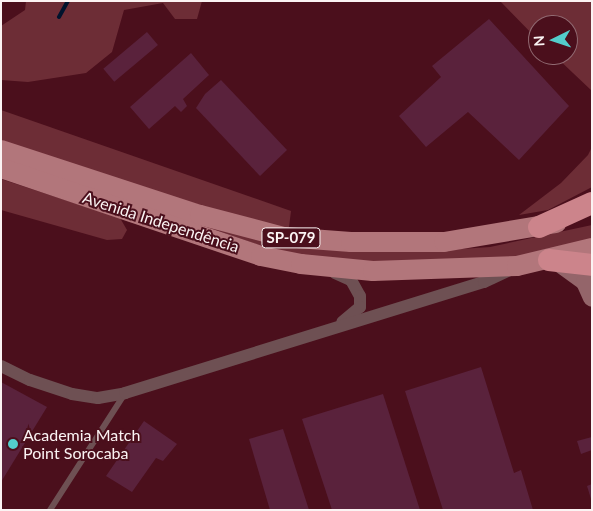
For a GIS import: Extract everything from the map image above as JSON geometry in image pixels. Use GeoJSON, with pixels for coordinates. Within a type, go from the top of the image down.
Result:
{"type":"FeatureCollection","features":[{"type":"Feature","properties":{"kind":"highway"},"geometry":{"type":"LineString","coordinates":[[539,227],[592,203]]}},
{"type":"Feature","properties":{"kind":"highway"},"geometry":{"type":"LineString","coordinates":[[549,260],[592,265]]}},
{"type":"Feature","properties":{"kind":"main road","name":"Avenida Independência"},"geometry":{"type":"LineString","coordinates":[[1,150],[200,215],[284,237],[351,242],[444,242],[539,227],[592,215]]}},
{"type":"Feature","properties":{"kind":"main road","name":"Avenida Independência"},"geometry":{"type":"LineString","coordinates":[[1,168],[262,256],[318,265],[373,271],[517,266],[549,260],[592,248]]}},
{"type":"Feature","properties":{"kind":"main road"},"geometry":{"type":"LineString","coordinates":[[549,260],[573,270],[585,282],[592,298]]}},
{"type":"Feature","properties":{"kind":"street"},"geometry":{"type":"LineString","coordinates":[[318,265],[351,280],[360,296],[360,306],[332,329]]}},
{"type":"Feature","properties":{"kind":"street"},"geometry":{"type":"LineString","coordinates":[[1,366],[30,380],[72,394],[98,398],[125,393],[484,282],[517,266]]}},
{"type":"Feature","properties":{"kind":"lane"},"geometry":{"type":"LineString","coordinates":[[50,510],[125,393]]}},
{"type":"Feature","properties":{"kind":"shaded area"},"geometry":{"type":"Polygon","coordinates":[[[26,1],[202,1],[197,19],[175,19],[163,3],[124,10],[112,52],[86,73],[28,82],[1,80],[1,26],[25,10],[26,1]]]}},
{"type":"Feature","properties":{"kind":"shaded area"},"geometry":{"type":"Polygon","coordinates":[[[500,1],[592,1],[592,91],[565,65],[578,65],[578,15],[528,15],[528,30],[500,1]]]}},
{"type":"Feature","properties":{"kind":"shaded area"},"geometry":{"type":"Polygon","coordinates":[[[1,110],[291,211],[289,227],[285,230],[115,180],[1,140],[1,110]]]}},
{"type":"Feature","properties":{"kind":"shaded area"},"geometry":{"type":"Polygon","coordinates":[[[592,147],[592,187],[548,210],[519,215],[561,183],[588,155],[592,147]]]}},
{"type":"Feature","properties":{"kind":"shaded area"},"geometry":{"type":"Polygon","coordinates":[[[1,179],[120,218],[127,230],[122,239],[107,240],[1,210],[1,179]]]}},
{"type":"Feature","properties":{"kind":"shaded area"},"geometry":{"type":"Polygon","coordinates":[[[158,210],[416,252],[490,247],[592,225],[592,239],[555,250],[494,260],[364,264],[279,252],[158,210]]]}},
{"type":"Feature","properties":{"kind":"building"},"geometry":{"type":"Polygon","coordinates":[[[489,19],[528,61],[528,65],[531,65],[569,106],[519,160],[468,112],[426,147],[399,116],[441,77],[432,66],[489,19]]]}},
{"type":"Feature","properties":{"kind":"building"},"geometry":{"type":"Polygon","coordinates":[[[147,32],[158,45],[114,82],[103,69],[147,32]]]}},
{"type":"Feature","properties":{"kind":"building"},"geometry":{"type":"Polygon","coordinates":[[[191,53],[209,75],[183,99],[187,106],[181,112],[175,106],[149,129],[130,107],[191,53]]]}},
{"type":"Feature","properties":{"kind":"building"},"geometry":{"type":"Polygon","coordinates":[[[221,80],[287,150],[260,176],[196,108],[205,94],[221,80]]]}},
{"type":"Feature","properties":{"kind":"building"},"geometry":{"type":"Polygon","coordinates":[[[481,367],[514,473],[521,470],[533,510],[443,510],[405,391],[481,367]]]}},
{"type":"Feature","properties":{"kind":"building","name":"Academia Match Point Sorocaba"},"geometry":{"type":"Polygon","coordinates":[[[1,382],[47,407],[1,482],[1,382]]]}},
{"type":"Feature","properties":{"kind":"building"},"geometry":{"type":"Polygon","coordinates":[[[383,394],[420,510],[332,510],[302,419],[383,394]]]}},
{"type":"Feature","properties":{"kind":"building"},"geometry":{"type":"Polygon","coordinates":[[[144,421],[177,444],[163,461],[156,458],[132,492],[106,476],[144,421]]]}},
{"type":"Feature","properties":{"kind":"building"},"geometry":{"type":"Polygon","coordinates":[[[283,429],[309,510],[270,510],[249,439],[283,429]]]}},
{"type":"Feature","properties":{"kind":"building"},"geometry":{"type":"Polygon","coordinates":[[[592,437],[592,450],[581,454],[577,441],[592,437]]]}},
{"type":"Feature","properties":{"kind":"building"},"geometry":{"type":"Polygon","coordinates":[[[592,484],[592,499],[591,499],[587,486],[592,484]]]}},
{"type":"Feature","properties":{"kind":"waterway"},"geometry":{"type":"LineString","coordinates":[[59,17],[68,1]]}},
{"type":"Feature","properties":{"kind":"place","name":"Academia Match Point Sorocaba"},"geometry":{"type":"Point","coordinates":[13,444]}}]}
